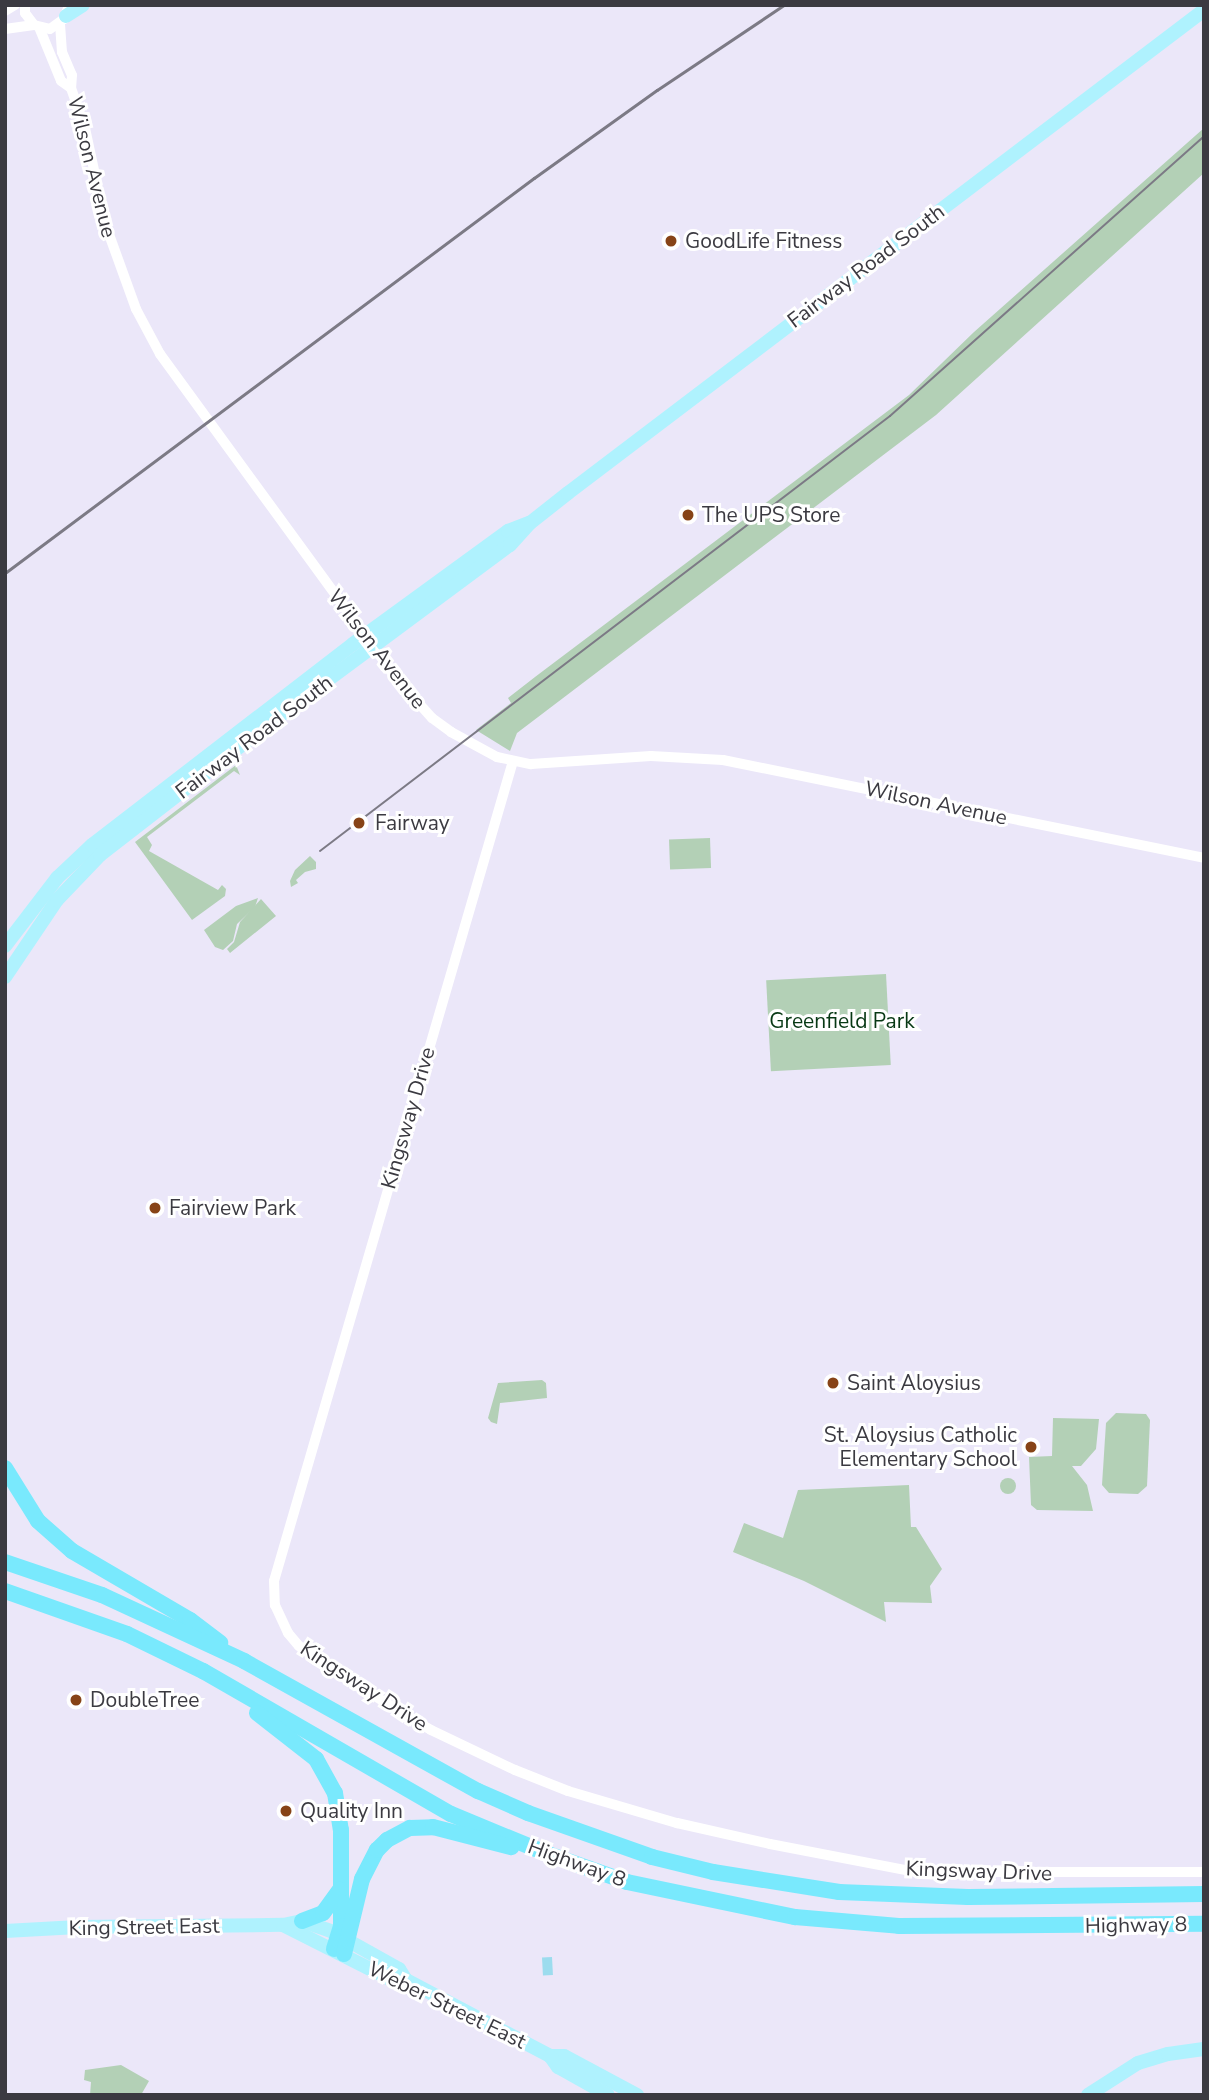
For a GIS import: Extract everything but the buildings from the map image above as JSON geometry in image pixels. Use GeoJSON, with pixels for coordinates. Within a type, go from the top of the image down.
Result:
{"type":"FeatureCollection","features":[{"type":"Feature","properties":{"kind":"highway"},"geometry":{"type":"LineString","coordinates":[[5,1468],[18,1493],[38,1521],[72,1552],[190,1620],[244,1661]]}},
{"type":"Feature","properties":{"kind":"highway","name":"Highway 8"},"geometry":{"type":"LineString","coordinates":[[5,1562],[102,1595],[244,1661],[478,1791],[590,1837],[701,1869],[839,1892],[968,1897],[1204,1894]]}},
{"type":"Feature","properties":{"kind":"highway","name":"Highway 8"},"geometry":{"type":"LineString","coordinates":[[5,1591],[127,1634],[236,1690],[451,1814],[548,1854],[626,1882],[795,1917],[953,1928],[1204,1924]]}},
{"type":"Feature","properties":{"kind":"highway"},"geometry":{"type":"LineString","coordinates":[[236,1690],[257,1713],[316,1759],[331,1783],[340,1815],[341,1945]]}},
{"type":"Feature","properties":{"kind":"highway"},"geometry":{"type":"LineString","coordinates":[[341,1945],[369,1862],[382,1845],[399,1833],[433,1827],[548,1854]]}},
{"type":"Feature","properties":{"kind":"highway"},"geometry":{"type":"LineString","coordinates":[[302,1921],[323,1913],[341,1887]]}},
{"type":"Feature","properties":{"kind":"main road"},"geometry":{"type":"LineString","coordinates":[[65,15],[83,5]]}},
{"type":"Feature","properties":{"kind":"main road"},"geometry":{"type":"LineString","coordinates":[[1186,22],[1191,5]]}},
{"type":"Feature","properties":{"kind":"main road","name":"Fairway Road South"},"geometry":{"type":"LineString","coordinates":[[5,977],[57,900],[100,855],[509,531],[530,523],[1204,10]]}},
{"type":"Feature","properties":{"kind":"main road","name":"Fairway Road South"},"geometry":{"type":"LineString","coordinates":[[5,946],[41,897],[83,852],[370,641]]}},
{"type":"Feature","properties":{"kind":"main road"},"geometry":{"type":"LineString","coordinates":[[302,1921],[341,1945]]}},
{"type":"Feature","properties":{"kind":"main road","name":"King Street East"},"geometry":{"type":"LineString","coordinates":[[5,1931],[79,1927],[283,1925],[302,1921]]}},
{"type":"Feature","properties":{"kind":"main road","name":"King Street East"},"geometry":{"type":"LineString","coordinates":[[283,1925],[341,1945]]}},
{"type":"Feature","properties":{"kind":"main road","name":"Weber Street East"},"geometry":{"type":"LineString","coordinates":[[341,1945],[392,1980],[405,1980],[550,2056],[558,2067],[608,2095]]}},
{"type":"Feature","properties":{"kind":"main road"},"geometry":{"type":"LineString","coordinates":[[1088,2095],[1138,2063],[1168,2054],[1204,2049]]}},
{"type":"Feature","properties":{"kind":"main road","name":"Weber Street East"},"geometry":{"type":"LineString","coordinates":[[550,2056],[564,2056],[637,2095]]}},
{"type":"Feature","properties":{"kind":"street"},"geometry":{"type":"LineString","coordinates":[[5,11],[15,5]]}},
{"type":"Feature","properties":{"kind":"street"},"geometry":{"type":"LineString","coordinates":[[25,5],[25,13],[36,26],[61,81],[71,88]]}},
{"type":"Feature","properties":{"kind":"street"},"geometry":{"type":"LineString","coordinates":[[5,29],[18,25],[50,29],[65,15]]}},
{"type":"Feature","properties":{"kind":"street","name":"Wilson Avenue"},"geometry":{"type":"LineString","coordinates":[[65,15],[62,51],[72,75],[71,88],[85,128],[106,226],[120,271],[160,354],[192,402],[403,687],[432,718],[470,744],[513,761],[561,765],[651,756],[723,760],[1204,858]]}},
{"type":"Feature","properties":{"kind":"street","name":"Kingsway Drive"},"geometry":{"type":"LineString","coordinates":[[513,761],[274,1581],[275,1605],[288,1633],[299,1646],[345,1678],[432,1730],[515,1770],[568,1791],[666,1820],[783,1847],[916,1872],[1204,1872]]}},
{"type":"Feature","properties":{"kind":"green space"},"geometry":{"type":"Polygon","coordinates":[[[1204,128],[1204,173],[936,415],[517,733],[510,751],[476,730],[511,703],[508,698],[535,677],[909,395],[974,332],[1204,128]]]}},
{"type":"Feature","properties":{"kind":"green space"},"geometry":{"type":"Polygon","coordinates":[[[236,765],[240,775],[234,771],[147,837],[152,845],[149,851],[218,890],[222,885],[226,889],[225,896],[192,920],[135,842],[236,765]]]}},
{"type":"Feature","properties":{"kind":"green space"},"geometry":{"type":"Polygon","coordinates":[[[710,838],[711,868],[670,869],[669,839],[710,838]]]}},
{"type":"Feature","properties":{"kind":"green space"},"geometry":{"type":"Polygon","coordinates":[[[310,856],[316,862],[316,869],[305,872],[296,880],[298,883],[291,887],[290,881],[295,870],[310,856]]]}},
{"type":"Feature","properties":{"kind":"green space"},"geometry":{"type":"Polygon","coordinates":[[[258,898],[255,907],[237,924],[233,941],[223,950],[215,947],[204,930],[236,906],[258,898]]]}},
{"type":"Feature","properties":{"kind":"green space"},"geometry":{"type":"Polygon","coordinates":[[[261,899],[276,916],[230,953],[227,949],[234,942],[240,922],[261,899]]]}},
{"type":"Feature","properties":{"kind":"green space","name":"Greenfield Park"},"geometry":{"type":"Polygon","coordinates":[[[886,974],[891,1065],[771,1071],[766,980],[886,974]]]}},
{"type":"Feature","properties":{"kind":"green space"},"geometry":{"type":"Polygon","coordinates":[[[542,1380],[546,1383],[547,1398],[500,1403],[497,1424],[491,1422],[488,1418],[498,1383],[542,1380]]]}},
{"type":"Feature","properties":{"kind":"green space"},"geometry":{"type":"Polygon","coordinates":[[[1116,1413],[1146,1414],[1150,1420],[1147,1486],[1138,1494],[1109,1493],[1102,1485],[1106,1423],[1116,1413]]]}},
{"type":"Feature","properties":{"kind":"green space"},"geometry":{"type":"Polygon","coordinates":[[[1053,1418],[1099,1419],[1096,1449],[1081,1466],[1072,1466],[1087,1485],[1093,1511],[1037,1510],[1031,1505],[1029,1457],[1052,1456],[1053,1418]]]}},
{"type":"Feature","properties":{"kind":"green space"},"geometry":{"type":"Polygon","coordinates":[[[1008,1478],[1016,1486],[1008,1494],[1000,1486],[1008,1478]]]}},
{"type":"Feature","properties":{"kind":"green space"},"geometry":{"type":"Polygon","coordinates":[[[909,1485],[911,1527],[916,1527],[942,1569],[930,1586],[932,1603],[884,1602],[886,1622],[804,1581],[733,1552],[744,1523],[783,1538],[798,1490],[909,1485]]]}},
{"type":"Feature","properties":{"kind":"green space"},"geometry":{"type":"Polygon","coordinates":[[[121,2065],[149,2081],[141,2095],[90,2095],[91,2082],[84,2080],[85,2070],[121,2065]]]}},
{"type":"Feature","properties":{"kind":"water"},"geometry":{"type":"Polygon","coordinates":[[[552,1957],[553,1975],[543,1975],[542,1958],[552,1957]]]}},
{"type":"Feature","properties":{"kind":"tram line"},"geometry":{"type":"LineString","coordinates":[[320,851],[890,416],[1204,136]]}},
{"type":"Feature","properties":{"kind":"railway"},"geometry":{"type":"LineString","coordinates":[[5,573],[534,178],[657,90],[784,5]]}},
{"type":"Feature","properties":{"kind":"place","name":"GoodLife Fitness"},"geometry":{"type":"Point","coordinates":[671,241]}},
{"type":"Feature","properties":{"kind":"place","name":"The UPS Store"},"geometry":{"type":"Point","coordinates":[688,515]}},
{"type":"Feature","properties":{"kind":"place","name":"Fairway"},"geometry":{"type":"Point","coordinates":[359,823]}},
{"type":"Feature","properties":{"kind":"place","name":"Fairview Park"},"geometry":{"type":"Point","coordinates":[155,1208]}},
{"type":"Feature","properties":{"kind":"place","name":"Saint Aloysius"},"geometry":{"type":"Point","coordinates":[833,1383]}},
{"type":"Feature","properties":{"kind":"place","name":"St. Aloysius Catholic Elementary School"},"geometry":{"type":"Point","coordinates":[1031,1447]}},
{"type":"Feature","properties":{"kind":"place","name":"DoubleTree"},"geometry":{"type":"Point","coordinates":[76,1700]}},
{"type":"Feature","properties":{"kind":"place","name":"Quality Inn"},"geometry":{"type":"Point","coordinates":[286,1811]}}]}
